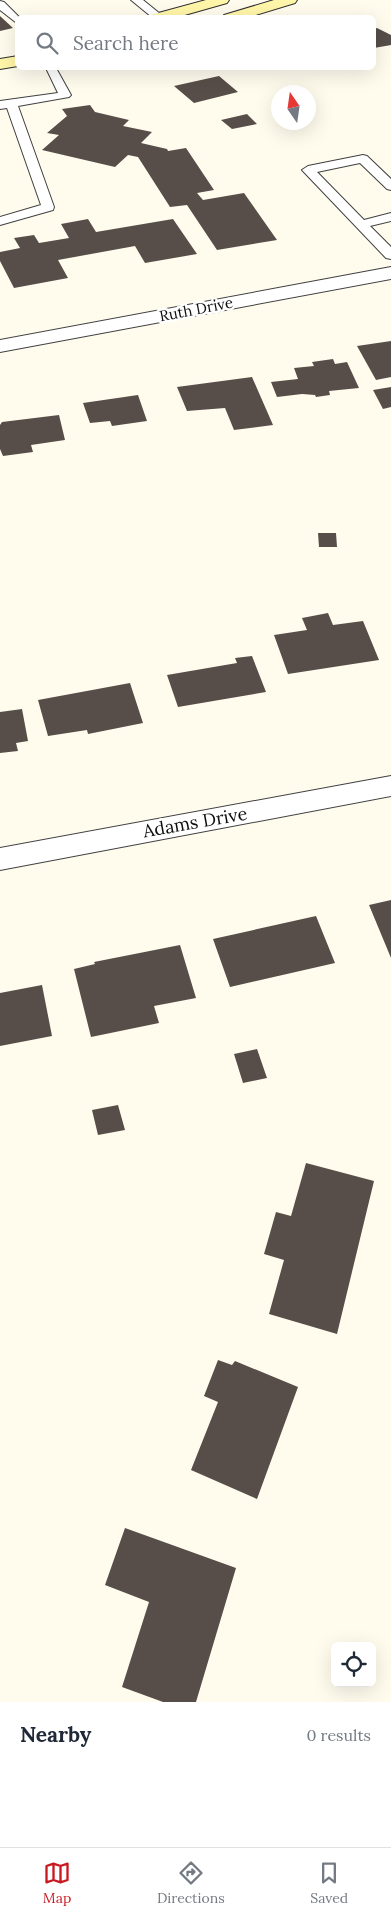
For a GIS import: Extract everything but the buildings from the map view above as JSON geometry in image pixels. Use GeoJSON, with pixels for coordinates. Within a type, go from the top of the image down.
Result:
{"type":"FeatureCollection","features":[{"type":"Feature","properties":{"kind":"main road"},"geometry":{"type":"LineString","coordinates":[[166,15],[222,0]]}},
{"type":"Feature","properties":{"kind":"main road"},"geometry":{"type":"LineString","coordinates":[[239,15],[290,0]]}},
{"type":"Feature","properties":{"kind":"main road"},"geometry":{"type":"LineString","coordinates":[[0,64],[15,62]]}},
{"type":"Feature","properties":{"kind":"street","name":"Ruth Drive"},"geometry":{"type":"LineString","coordinates":[[0,346],[391,273]]}},
{"type":"Feature","properties":{"kind":"street","name":"Adams Drive"},"geometry":{"type":"LineString","coordinates":[[0,859],[391,786]]}},
{"type":"Feature","properties":{"kind":"lane"},"geometry":{"type":"LineString","coordinates":[[136,0],[155,15]]}},
{"type":"Feature","properties":{"kind":"lane"},"geometry":{"type":"LineString","coordinates":[[0,4],[15,17]]}},
{"type":"Feature","properties":{"kind":"lane"},"geometry":{"type":"LineString","coordinates":[[0,221],[48,207],[6,104],[65,95],[52,70]]}},
{"type":"Feature","properties":{"kind":"lane"},"geometry":{"type":"LineString","coordinates":[[391,186],[362,159],[308,170],[391,255]]}},
{"type":"Feature","properties":{"kind":"lane"},"geometry":{"type":"LineString","coordinates":[[361,225],[391,217]]}}]}
